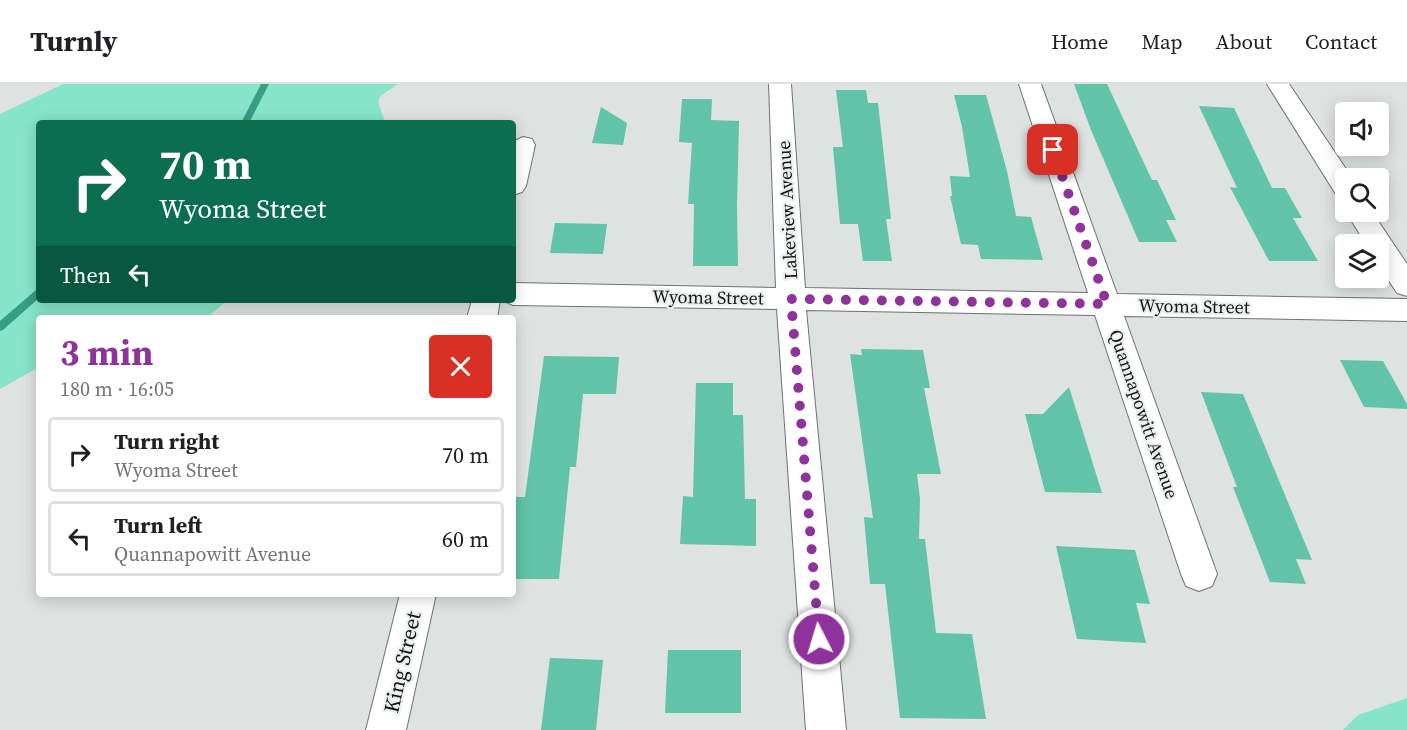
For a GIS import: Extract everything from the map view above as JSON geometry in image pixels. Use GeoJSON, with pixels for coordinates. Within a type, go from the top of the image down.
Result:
{"type":"FeatureCollection","features":[{"type":"Feature","properties":{"kind":"street","name":"Lakeview Avenue"},"geometry":{"type":"LineString","coordinates":[[780,84],[791,299],[826,730]]}},
{"type":"Feature","properties":{"kind":"street","name":"Quannapowitt Avenue"},"geometry":{"type":"LineString","coordinates":[[1030,84],[1199,574]]}},
{"type":"Feature","properties":{"kind":"street"},"geometry":{"type":"LineString","coordinates":[[1278,84],[1335,173]]}},
{"type":"Feature","properties":{"kind":"street"},"geometry":{"type":"LineString","coordinates":[[516,174],[523,145]]}},
{"type":"Feature","properties":{"kind":"street"},"geometry":{"type":"LineString","coordinates":[[1365,222],[1407,286]]}},
{"type":"Feature","properties":{"kind":"street","name":"Wyoma Street"},"geometry":{"type":"LineString","coordinates":[[516,294],[1407,310]]}},
{"type":"Feature","properties":{"kind":"street","name":"King Street"},"geometry":{"type":"LineString","coordinates":[[386,730],[417,597]]}},
{"type":"Feature","properties":{"kind":"green space"},"geometry":{"type":"Polygon","coordinates":[[[63,84],[398,84],[380,97],[379,103],[384,120],[36,120],[36,303],[224,303],[210,315],[36,315],[36,369],[0,389],[0,114],[63,84]]]}},
{"type":"Feature","properties":{"kind":"green space"},"geometry":{"type":"Polygon","coordinates":[[[1407,698],[1407,730],[1343,730],[1358,715],[1407,698]]]}},
{"type":"Feature","properties":{"kind":"building"},"geometry":{"type":"Polygon","coordinates":[[[1074,84],[1107,84],[1152,180],[1157,180],[1176,220],[1166,220],[1177,242],[1139,242],[1074,84]]]}},
{"type":"Feature","properties":{"kind":"building"},"geometry":{"type":"Polygon","coordinates":[[[836,90],[866,90],[868,103],[878,103],[891,219],[886,219],[892,261],[863,261],[858,224],[840,224],[833,147],[843,147],[836,90]]]}},
{"type":"Feature","properties":{"kind":"building"},"geometry":{"type":"Polygon","coordinates":[[[954,95],[986,95],[1007,171],[1016,216],[1031,217],[1043,260],[981,259],[978,245],[961,244],[950,196],[952,196],[950,176],[970,177],[954,95]]]}},
{"type":"Feature","properties":{"kind":"building"},"geometry":{"type":"Polygon","coordinates":[[[682,99],[712,99],[711,120],[739,121],[738,266],[693,266],[694,204],[688,204],[692,143],[679,142],[682,99]]]}},
{"type":"Feature","properties":{"kind":"building"},"geometry":{"type":"Polygon","coordinates":[[[1199,106],[1234,108],[1272,188],[1285,188],[1302,218],[1293,218],[1318,261],[1269,261],[1230,187],[1237,188],[1199,106]]]}},
{"type":"Feature","properties":{"kind":"building"},"geometry":{"type":"Polygon","coordinates":[[[601,107],[627,123],[623,145],[592,143],[601,107]]]}},
{"type":"Feature","properties":{"kind":"building"},"geometry":{"type":"Polygon","coordinates":[[[555,223],[607,224],[603,254],[550,253],[555,223]]]}},
{"type":"Feature","properties":{"kind":"building"},"geometry":{"type":"Polygon","coordinates":[[[861,349],[923,350],[930,388],[924,388],[941,474],[917,474],[920,499],[919,539],[925,539],[936,633],[972,634],[986,719],[900,718],[885,584],[870,584],[864,517],[873,518],[850,354],[862,355],[861,349]]]}},
{"type":"Feature","properties":{"kind":"building"},"geometry":{"type":"Polygon","coordinates":[[[544,356],[619,357],[616,394],[583,394],[576,467],[570,467],[559,579],[516,579],[516,497],[525,497],[544,356]]]}},
{"type":"Feature","properties":{"kind":"building"},"geometry":{"type":"Polygon","coordinates":[[[1340,360],[1383,361],[1407,404],[1407,409],[1364,407],[1340,360]]]}},
{"type":"Feature","properties":{"kind":"building"},"geometry":{"type":"Polygon","coordinates":[[[696,383],[733,383],[733,415],[743,415],[745,499],[756,499],[756,546],[680,544],[683,496],[693,497],[696,383]]]}},
{"type":"Feature","properties":{"kind":"building"},"geometry":{"type":"Polygon","coordinates":[[[1069,387],[1102,493],[1045,492],[1025,414],[1043,414],[1069,387]]]}},
{"type":"Feature","properties":{"kind":"building"},"geometry":{"type":"Polygon","coordinates":[[[1201,392],[1243,394],[1312,560],[1296,559],[1306,584],[1270,582],[1233,487],[1237,487],[1201,392]]]}},
{"type":"Feature","properties":{"kind":"building"},"geometry":{"type":"Polygon","coordinates":[[[1056,546],[1135,550],[1150,604],[1136,603],[1146,643],[1077,639],[1056,546]]]}},
{"type":"Feature","properties":{"kind":"building"},"geometry":{"type":"Polygon","coordinates":[[[668,650],[741,650],[741,713],[665,713],[668,650]]]}},
{"type":"Feature","properties":{"kind":"building"},"geometry":{"type":"Polygon","coordinates":[[[550,658],[603,660],[596,730],[541,730],[550,658]]]}},
{"type":"Feature","properties":{"kind":"waterway"},"geometry":{"type":"LineString","coordinates":[[247,120],[265,84]]}},
{"type":"Feature","properties":{"kind":"waterway"},"geometry":{"type":"LineString","coordinates":[[0,327],[36,296]]}},
{"type":"Feature","properties":{"kind":"route"},"geometry":{"type":"LineString","coordinates":[[819,639],[791,299],[1107,304],[1053,150]]}}]}
